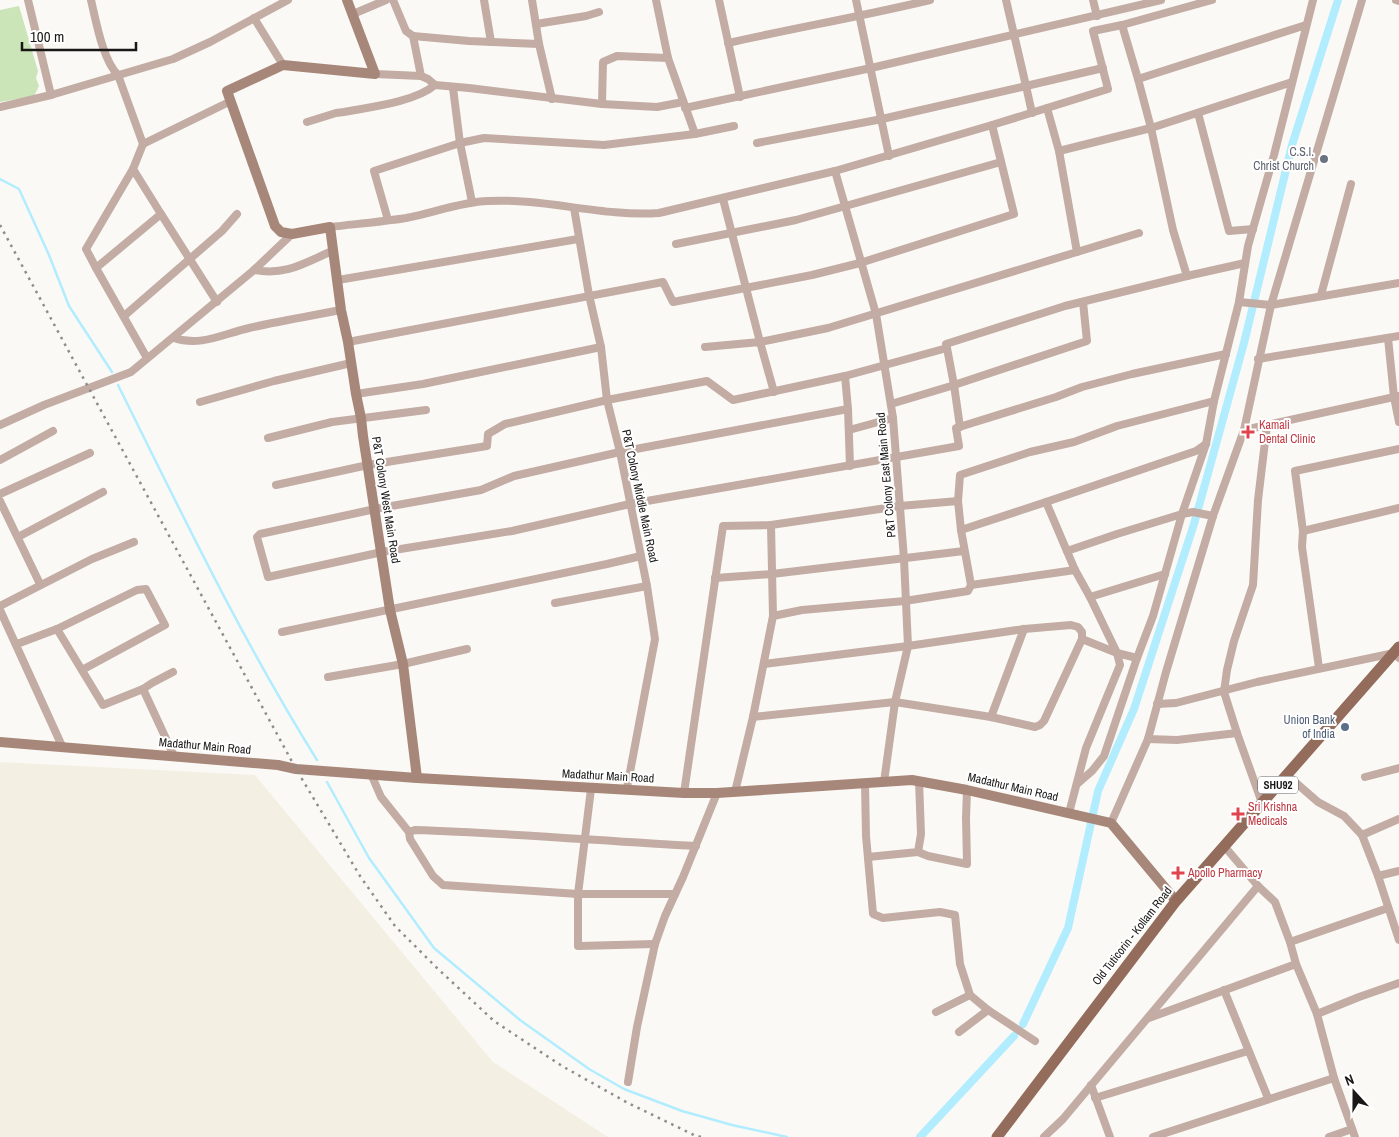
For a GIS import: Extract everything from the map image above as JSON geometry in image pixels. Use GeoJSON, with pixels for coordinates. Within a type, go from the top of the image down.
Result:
{"type":"FeatureCollection","features":[{"type":"Feature","properties":{"kind":"main road","name":"Old Tuticorin - Kollam Road"},"geometry":{"type":"LineString","coordinates":[[997,1137],[1176,901],[1397,653]]}},
{"type":"Feature","properties":{"kind":"street"},"geometry":{"type":"LineString","coordinates":[[28,0],[51,95]]}},
{"type":"Feature","properties":{"kind":"street"},"geometry":{"type":"LineString","coordinates":[[90,0],[111,69],[118,75],[143,144],[133,170],[86,249],[147,358]]}},
{"type":"Feature","properties":{"kind":"street"},"geometry":{"type":"LineString","coordinates":[[0,107],[51,95],[173,59],[210,42],[288,0]]}},
{"type":"Feature","properties":{"kind":"street"},"geometry":{"type":"LineString","coordinates":[[347,0],[374,74]]}},
{"type":"Feature","properties":{"kind":"street"},"geometry":{"type":"LineString","coordinates":[[353,14],[386,0]]}},
{"type":"Feature","properties":{"kind":"street"},"geometry":{"type":"LineString","coordinates":[[393,0],[406,31],[413,36],[539,44]]}},
{"type":"Feature","properties":{"kind":"street"},"geometry":{"type":"LineString","coordinates":[[484,0],[491,42]]}},
{"type":"Feature","properties":{"kind":"street"},"geometry":{"type":"LineString","coordinates":[[532,0],[539,44],[552,99]]}},
{"type":"Feature","properties":{"kind":"street"},"geometry":{"type":"LineString","coordinates":[[656,0],[668,58],[695,134]]}},
{"type":"Feature","properties":{"kind":"street"},"geometry":{"type":"LineString","coordinates":[[719,0],[740,97]]}},
{"type":"Feature","properties":{"kind":"street"},"geometry":{"type":"LineString","coordinates":[[856,0],[889,156]]}},
{"type":"Feature","properties":{"kind":"street"},"geometry":{"type":"LineString","coordinates":[[728,43],[930,0]]}},
{"type":"Feature","properties":{"kind":"street"},"geometry":{"type":"LineString","coordinates":[[1006,0],[1032,113]]}},
{"type":"Feature","properties":{"kind":"street"},"geometry":{"type":"LineString","coordinates":[[1093,0],[1097,16]]}},
{"type":"Feature","properties":{"kind":"street"},"geometry":{"type":"LineString","coordinates":[[1160,0],[740,97],[657,108],[552,99],[469,88],[453,88],[435,85],[421,76],[374,74],[283,65],[227,90],[275,226],[281,232],[292,234],[330,227],[406,218],[472,202],[517,201],[636,214],[652,214],[723,199],[835,171],[1108,89],[1093,31],[1122,25],[1210,0]]}},
{"type":"Feature","properties":{"kind":"street"},"geometry":{"type":"LineString","coordinates":[[1077,784],[1092,771],[1104,756],[1153,616],[1182,514],[1206,444],[1253,229],[1313,0]]}},
{"type":"Feature","properties":{"kind":"street"},"geometry":{"type":"LineString","coordinates":[[1176,901],[1106,821],[1148,740],[1213,516],[1244,430],[1271,304],[1362,0]]}},
{"type":"Feature","properties":{"kind":"street"},"geometry":{"type":"LineString","coordinates":[[536,24],[599,12]]}},
{"type":"Feature","properties":{"kind":"street"},"geometry":{"type":"LineString","coordinates":[[254,18],[283,65]]}},
{"type":"Feature","properties":{"kind":"street"},"geometry":{"type":"LineString","coordinates":[[1122,25],[1151,128],[1173,230],[1187,276]]}},
{"type":"Feature","properties":{"kind":"street"},"geometry":{"type":"LineString","coordinates":[[1138,79],[1306,25]]}},
{"type":"Feature","properties":{"kind":"street"},"geometry":{"type":"LineString","coordinates":[[413,36],[421,76]]}},
{"type":"Feature","properties":{"kind":"street"},"geometry":{"type":"LineString","coordinates":[[602,104],[603,62],[617,56],[668,58]]}},
{"type":"Feature","properties":{"kind":"street"},"geometry":{"type":"LineString","coordinates":[[757,143],[882,119],[1103,68]]}},
{"type":"Feature","properties":{"kind":"street"},"geometry":{"type":"LineString","coordinates":[[1059,151],[1151,128],[1292,82]]}},
{"type":"Feature","properties":{"kind":"street"},"geometry":{"type":"LineString","coordinates":[[307,122],[336,113],[411,98],[427,92],[435,85]]}},
{"type":"Feature","properties":{"kind":"street"},"geometry":{"type":"LineString","coordinates":[[453,88],[460,143],[472,202]]}},
{"type":"Feature","properties":{"kind":"street"},"geometry":{"type":"LineString","coordinates":[[143,144],[231,101]]}},
{"type":"Feature","properties":{"kind":"street"},"geometry":{"type":"LineString","coordinates":[[1047,108],[1059,151],[1077,252]]}},
{"type":"Feature","properties":{"kind":"street"},"geometry":{"type":"LineString","coordinates":[[1198,114],[1229,231],[1253,229]]}},
{"type":"Feature","properties":{"kind":"street"},"geometry":{"type":"LineString","coordinates":[[348,342],[663,282],[673,302],[747,288],[860,263],[1014,214],[992,125]]}},
{"type":"Feature","properties":{"kind":"street"},"geometry":{"type":"LineString","coordinates":[[388,220],[374,171],[460,143],[484,138],[604,145],[695,134],[734,126]]}},
{"type":"Feature","properties":{"kind":"street"},"geometry":{"type":"LineString","coordinates":[[676,244],[796,220],[1001,162]]}},
{"type":"Feature","properties":{"kind":"street"},"geometry":{"type":"LineString","coordinates":[[133,170],[217,302]]}},
{"type":"Feature","properties":{"kind":"street","name":"P&T Colony East Main Road"},"geometry":{"type":"LineString","coordinates":[[835,171],[876,314],[893,418],[904,559],[908,646],[895,702],[884,782]]}},
{"type":"Feature","properties":{"kind":"street"},"geometry":{"type":"LineString","coordinates":[[1321,295],[1351,184]]}},
{"type":"Feature","properties":{"kind":"street"},"geometry":{"type":"LineString","coordinates":[[723,199],[774,392]]}},
{"type":"Feature","properties":{"kind":"street","name":"P&T Colony Middle Main Road"},"geometry":{"type":"LineString","coordinates":[[574,208],[589,295],[601,348],[607,400],[620,452],[641,556],[655,639],[627,788]]}},
{"type":"Feature","properties":{"kind":"street"},"geometry":{"type":"LineString","coordinates":[[96,268],[161,214]]}},
{"type":"Feature","properties":{"kind":"street"},"geometry":{"type":"LineString","coordinates":[[124,316],[190,260],[222,231],[237,214]]}},
{"type":"Feature","properties":{"kind":"street","name":"P&T Colony West Main Road"},"geometry":{"type":"LineString","coordinates":[[330,227],[341,310],[361,418],[390,610],[403,664],[417,778]]}},
{"type":"Feature","properties":{"kind":"street"},"geometry":{"type":"LineString","coordinates":[[705,347],[760,342],[828,328],[1139,233]]}},
{"type":"Feature","properties":{"kind":"street"},"geometry":{"type":"LineString","coordinates":[[0,424],[131,372],[217,302],[292,234]]}},
{"type":"Feature","properties":{"kind":"street"},"geometry":{"type":"LineString","coordinates":[[338,280],[578,239]]}},
{"type":"Feature","properties":{"kind":"street"},"geometry":{"type":"LineString","coordinates":[[254,270],[282,272],[332,251]]}},
{"type":"Feature","properties":{"kind":"street"},"geometry":{"type":"LineString","coordinates":[[960,427],[946,344],[1065,306],[1245,263]]}},
{"type":"Feature","properties":{"kind":"street"},"geometry":{"type":"LineString","coordinates":[[1238,302],[1271,304],[1399,283]]}},
{"type":"Feature","properties":{"kind":"street"},"geometry":{"type":"LineString","coordinates":[[891,404],[1087,342],[1083,302]]}},
{"type":"Feature","properties":{"kind":"street"},"geometry":{"type":"LineString","coordinates":[[174,338],[187,342],[207,339],[248,328],[341,310]]}},
{"type":"Feature","properties":{"kind":"street"},"geometry":{"type":"LineString","coordinates":[[1258,359],[1399,336]]}},
{"type":"Feature","properties":{"kind":"street"},"geometry":{"type":"LineString","coordinates":[[1388,338],[1399,422]]}},
{"type":"Feature","properties":{"kind":"street"},"geometry":{"type":"LineString","coordinates":[[356,394],[423,384],[601,348]]}},
{"type":"Feature","properties":{"kind":"street"},"geometry":{"type":"LineString","coordinates":[[276,485],[368,466],[487,446],[488,434],[506,424],[607,400],[707,381],[732,400],[844,376],[947,348]]}},
{"type":"Feature","properties":{"kind":"street"},"geometry":{"type":"LineString","coordinates":[[848,409],[620,452],[514,476],[481,490],[375,509],[260,534],[257,537],[268,577],[382,552],[512,531],[630,504],[958,446],[956,428],[1082,387],[1132,374],[1226,354]]}},
{"type":"Feature","properties":{"kind":"street"},"geometry":{"type":"LineString","coordinates":[[200,402],[274,381],[351,363]]}},
{"type":"Feature","properties":{"kind":"street"},"geometry":{"type":"LineString","coordinates":[[844,376],[848,409],[850,466]]}},
{"type":"Feature","properties":{"kind":"street"},"geometry":{"type":"LineString","coordinates":[[1244,430],[1396,397]]}},
{"type":"Feature","properties":{"kind":"street"},"geometry":{"type":"LineString","coordinates":[[773,616],[802,610],[905,601],[968,591],[972,585],[964,551],[958,500],[960,475],[1030,452],[1074,442],[1118,426],[1214,401]]}},
{"type":"Feature","properties":{"kind":"street"},"geometry":{"type":"LineString","coordinates":[[268,438],[332,422],[426,410]]}},
{"type":"Feature","properties":{"kind":"street"},"geometry":{"type":"LineString","coordinates":[[849,430],[893,418]]}},
{"type":"Feature","properties":{"kind":"street"},"geometry":{"type":"LineString","coordinates":[[1262,804],[1224,692],[1234,642],[1253,585],[1258,500],[1268,425]]}},
{"type":"Feature","properties":{"kind":"street"},"geometry":{"type":"LineString","coordinates":[[0,460],[53,431]]}},
{"type":"Feature","properties":{"kind":"street"},"geometry":{"type":"LineString","coordinates":[[962,530],[1196,451],[1206,444]]}},
{"type":"Feature","properties":{"kind":"street"},"geometry":{"type":"LineString","coordinates":[[1319,668],[1302,547],[1303,531],[1295,471],[1399,449]]}},
{"type":"Feature","properties":{"kind":"street"},"geometry":{"type":"LineString","coordinates":[[0,494],[90,453]]}},
{"type":"Feature","properties":{"kind":"street"},"geometry":{"type":"LineString","coordinates":[[18,537],[104,492]]}},
{"type":"Feature","properties":{"kind":"street"},"geometry":{"type":"LineString","coordinates":[[0,500],[40,584]]}},
{"type":"Feature","properties":{"kind":"street"},"geometry":{"type":"LineString","coordinates":[[684,792],[722,526],[771,525],[900,506],[958,500]]}},
{"type":"Feature","properties":{"kind":"street"},"geometry":{"type":"LineString","coordinates":[[1046,502],[1075,570],[1117,653],[1120,665],[1086,748],[1071,813]]}},
{"type":"Feature","properties":{"kind":"street"},"geometry":{"type":"LineString","coordinates":[[1303,531],[1399,508]]}},
{"type":"Feature","properties":{"kind":"street"},"geometry":{"type":"LineString","coordinates":[[1067,552],[1182,514],[1193,512],[1213,516]]}},
{"type":"Feature","properties":{"kind":"street"},"geometry":{"type":"LineString","coordinates":[[735,792],[753,717],[773,616],[771,525]]}},
{"type":"Feature","properties":{"kind":"street"},"geometry":{"type":"LineString","coordinates":[[0,606],[92,559],[134,542]]}},
{"type":"Feature","properties":{"kind":"street"},"geometry":{"type":"LineString","coordinates":[[716,578],[772,574],[964,551]]}},
{"type":"Feature","properties":{"kind":"street"},"geometry":{"type":"LineString","coordinates":[[282,632],[641,556]]}},
{"type":"Feature","properties":{"kind":"street"},"geometry":{"type":"LineString","coordinates":[[972,585],[1075,570]]}},
{"type":"Feature","properties":{"kind":"street"},"geometry":{"type":"LineString","coordinates":[[1090,597],[1165,574]]}},
{"type":"Feature","properties":{"kind":"street"},"geometry":{"type":"LineString","coordinates":[[555,603],[647,586]]}},
{"type":"Feature","properties":{"kind":"street"},"geometry":{"type":"LineString","coordinates":[[17,644],[57,629],[137,590],[146,589],[165,625],[82,670]]}},
{"type":"Feature","properties":{"kind":"street"},"geometry":{"type":"LineString","coordinates":[[0,610],[62,746]]}},
{"type":"Feature","properties":{"kind":"street"},"geometry":{"type":"LineString","coordinates":[[753,717],[895,702],[990,717],[1035,727],[1044,721],[1082,639],[1082,632],[1078,627],[1071,625],[1024,629],[764,664]]}},
{"type":"Feature","properties":{"kind":"street"},"geometry":{"type":"LineString","coordinates":[[57,629],[103,705],[144,689],[174,672]]}},
{"type":"Feature","properties":{"kind":"street"},"geometry":{"type":"LineString","coordinates":[[990,717],[1024,629]]}},
{"type":"Feature","properties":{"kind":"street"},"geometry":{"type":"LineString","coordinates":[[1082,639],[1117,653],[1137,658]]}},
{"type":"Feature","properties":{"kind":"street"},"geometry":{"type":"LineString","coordinates":[[328,677],[403,664],[467,649]]}},
{"type":"Feature","properties":{"kind":"street"},"geometry":{"type":"LineString","coordinates":[[1157,704],[1176,703],[1257,682],[1397,653]]}},
{"type":"Feature","properties":{"kind":"street"},"geometry":{"type":"LineString","coordinates":[[144,689],[174,756]]}},
{"type":"Feature","properties":{"kind":"street"},"geometry":{"type":"LineString","coordinates":[[1148,740],[1177,740],[1237,733]]}},
{"type":"Feature","properties":{"kind":"street","name":"Madathur Main Road"},"geometry":{"type":"LineString","coordinates":[[0,739],[296,768],[417,778],[591,788],[717,793],[919,781],[1106,821]]}},
{"type":"Feature","properties":{"kind":"street"},"geometry":{"type":"LineString","coordinates":[[1365,777],[1399,768]]}},
{"type":"Feature","properties":{"kind":"street"},"geometry":{"type":"LineString","coordinates":[[371,774],[381,797],[409,832],[410,839],[433,876],[443,885],[578,894],[675,894]]}},
{"type":"Feature","properties":{"kind":"street"},"geometry":{"type":"LineString","coordinates":[[1287,775],[1318,802],[1344,816],[1362,835],[1399,940]]}},
{"type":"Feature","properties":{"kind":"street"},"geometry":{"type":"LineString","coordinates":[[918,852],[921,834],[919,781]]}},
{"type":"Feature","properties":{"kind":"street"},"geometry":{"type":"LineString","coordinates":[[865,783],[866,836],[873,914],[883,918],[940,912],[955,915],[960,964],[970,995],[988,1010],[1035,1041]]}},
{"type":"Feature","properties":{"kind":"street"},"geometry":{"type":"LineString","coordinates":[[591,788],[578,894],[578,946],[656,944]]}},
{"type":"Feature","properties":{"kind":"street"},"geometry":{"type":"LineString","coordinates":[[868,857],[918,852],[928,856],[967,864],[967,790]]}},
{"type":"Feature","properties":{"kind":"street"},"geometry":{"type":"LineString","coordinates":[[628,1082],[637,1027],[656,944],[665,916],[717,793]]}},
{"type":"Feature","properties":{"kind":"street"},"geometry":{"type":"LineString","coordinates":[[1362,835],[1399,819]]}},
{"type":"Feature","properties":{"kind":"street"},"geometry":{"type":"LineString","coordinates":[[409,832],[415,830],[486,833],[504,836],[584,841],[696,846]]}},
{"type":"Feature","properties":{"kind":"street"},"geometry":{"type":"LineString","coordinates":[[1225,846],[1258,886],[1275,902],[1296,964],[1317,1014],[1334,1078],[1353,1133],[1329,1137]]}},
{"type":"Feature","properties":{"kind":"street"},"geometry":{"type":"LineString","coordinates":[[1378,876],[1399,871]]}},
{"type":"Feature","properties":{"kind":"street"},"geometry":{"type":"LineString","coordinates":[[1044,1137],[1091,1085],[1258,886]]}},
{"type":"Feature","properties":{"kind":"street"},"geometry":{"type":"LineString","coordinates":[[1290,942],[1388,908]]}},
{"type":"Feature","properties":{"kind":"street"},"geometry":{"type":"LineString","coordinates":[[1147,1019],[1296,964]]}},
{"type":"Feature","properties":{"kind":"street"},"geometry":{"type":"LineString","coordinates":[[1317,1014],[1399,983]]}},
{"type":"Feature","properties":{"kind":"street"},"geometry":{"type":"LineString","coordinates":[[1224,990],[1268,1098]]}},
{"type":"Feature","properties":{"kind":"street"},"geometry":{"type":"LineString","coordinates":[[936,1012],[970,995]]}},
{"type":"Feature","properties":{"kind":"street"},"geometry":{"type":"LineString","coordinates":[[959,1032],[988,1010]]}},
{"type":"Feature","properties":{"kind":"street"},"geometry":{"type":"LineString","coordinates":[[1096,1098],[1248,1051]]}},
{"type":"Feature","properties":{"kind":"street"},"geometry":{"type":"LineString","coordinates":[[1153,1137],[1334,1078]]}},
{"type":"Feature","properties":{"kind":"street"},"geometry":{"type":"LineString","coordinates":[[1091,1085],[1110,1137]]}},
{"type":"Feature","properties":{"kind":"shaded area"},"geometry":{"type":"Polygon","coordinates":[[[0,762],[255,775],[493,1062],[608,1137],[0,1137],[0,762]]]}},
{"type":"Feature","properties":{"kind":"green space"},"geometry":{"type":"Polygon","coordinates":[[[19,6],[38,71],[36,78],[39,86],[34,96],[0,102],[0,10],[19,6]]]}},
{"type":"Feature","properties":{"kind":"waterway"},"geometry":{"type":"LineString","coordinates":[[1023,1024],[1068,928],[1098,791],[1134,709],[1194,524],[1244,343],[1292,145],[1338,0]]}},
{"type":"Feature","properties":{"kind":"waterway"},"geometry":{"type":"LineString","coordinates":[[0,179],[19,189],[49,255],[69,306],[112,372]]}},
{"type":"Feature","properties":{"kind":"waterway"},"geometry":{"type":"LineString","coordinates":[[118,385],[238,622],[263,669],[317,760]]}},
{"type":"Feature","properties":{"kind":"waterway"},"geometry":{"type":"LineString","coordinates":[[327,782],[369,858],[434,948],[520,1020],[589,1069],[624,1089],[682,1111],[732,1125],[787,1137]]}},
{"type":"Feature","properties":{"kind":"waterway"},"geometry":{"type":"LineString","coordinates":[[920,1137],[1014,1036]]}},
{"type":"Feature","properties":{"kind":"railway"},"geometry":{"type":"LineString","coordinates":[[0,225],[296,769],[360,876],[395,926],[494,1021],[562,1066],[628,1103],[696,1136],[702,1137]]}},
{"type":"Feature","properties":{"kind":"place","name":"C.S.I. Christ Church"},"geometry":{"type":"Point","coordinates":[1324,159]}},
{"type":"Feature","properties":{"kind":"place","name":"Kamali Dental Clinic"},"geometry":{"type":"Point","coordinates":[1248,432]}},
{"type":"Feature","properties":{"kind":"place","name":"Union Bank of India"},"geometry":{"type":"Point","coordinates":[1345,727]}},
{"type":"Feature","properties":{"kind":"place","name":"Sri Krishna Medicals"},"geometry":{"type":"Point","coordinates":[1238,814]}},
{"type":"Feature","properties":{"kind":"place","name":"Apollo Pharmacy"},"geometry":{"type":"Point","coordinates":[1178,873]}}]}
